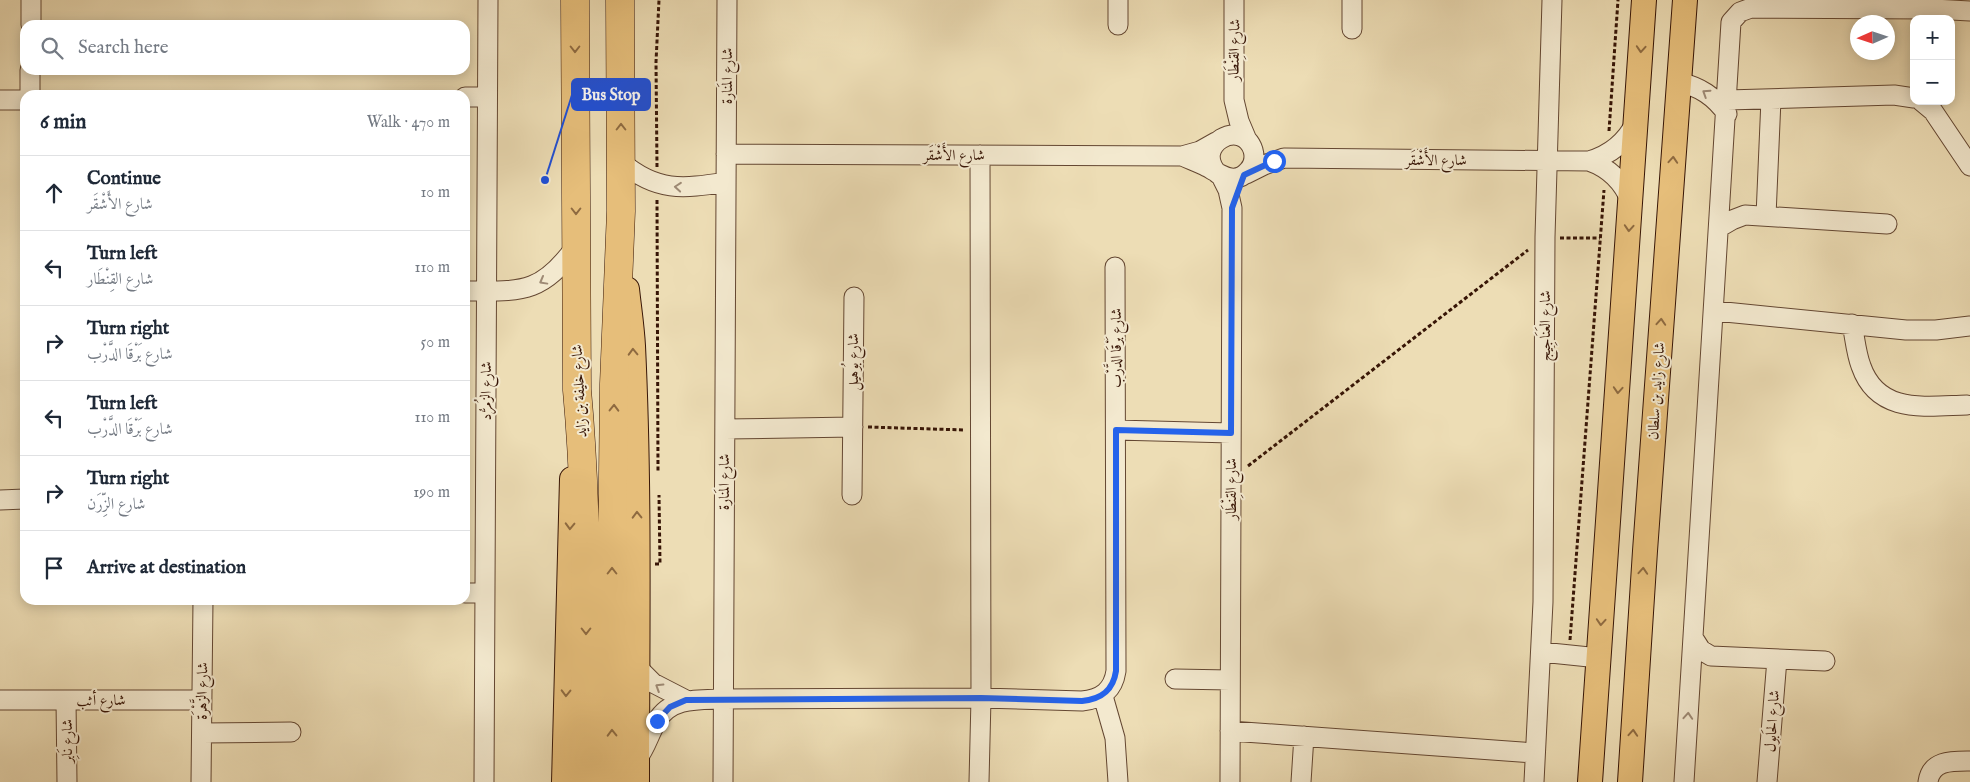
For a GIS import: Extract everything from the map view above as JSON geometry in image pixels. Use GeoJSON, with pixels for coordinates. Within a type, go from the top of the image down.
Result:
{"type":"FeatureCollection","features":[{"type":"Feature","properties":{"kind":"highway","name":"شارع خليفة بن زايد"},"geometry":{"type":"LineString","coordinates":[[575,0],[577,390],[586,538],[586,782]]}},
{"type":"Feature","properties":{"kind":"highway"},"geometry":{"type":"LineString","coordinates":[[613,782],[612,569],[614,384],[621,211],[618,3]]}},
{"type":"Feature","properties":{"kind":"main road"},"geometry":{"type":"LineString","coordinates":[[1590,782],[1644,0]]}},
{"type":"Feature","properties":{"kind":"main road","name":"شارع زايد بن سلطان"},"geometry":{"type":"LineString","coordinates":[[1630,782],[1685,0]]}},
{"type":"Feature","properties":{"kind":"main road"},"geometry":{"type":"LineString","coordinates":[[621,211],[633,344],[638,563],[637,771]]}},
{"type":"Feature","properties":{"kind":"main road"},"geometry":{"type":"LineString","coordinates":[[564,782],[569,542],[577,390]]}},
{"type":"Feature","properties":{"kind":"street"},"geometry":{"type":"LineString","coordinates":[[31,0],[31,20]]}},
{"type":"Feature","properties":{"kind":"street","name":"شارع الزُمرُّد"},"geometry":{"type":"LineString","coordinates":[[484,782],[488,0]]}},
{"type":"Feature","properties":{"kind":"street","name":"شارع المَنارة"},"geometry":{"type":"LineString","coordinates":[[723,782],[727,0]]}},
{"type":"Feature","properties":{"kind":"street"},"geometry":{"type":"LineString","coordinates":[[1118,0],[1118,25]]}},
{"type":"Feature","properties":{"kind":"street","name":"شارع القِنْطَار"},"geometry":{"type":"LineString","coordinates":[[1234,0],[1234,100],[1239,121],[1248,141]]}},
{"type":"Feature","properties":{"kind":"street"},"geometry":{"type":"LineString","coordinates":[[1352,0],[1352,28]]}},
{"type":"Feature","properties":{"kind":"street","name":"شارع العَنَاجِيج"},"geometry":{"type":"LineString","coordinates":[[1534,782],[1541,652],[1547,161],[1552,0]]}},
{"type":"Feature","properties":{"kind":"street"},"geometry":{"type":"LineString","coordinates":[[1684,782],[1722,198],[1730,29],[1735,16],[1745,9],[1933,8],[1970,11]]}},
{"type":"Feature","properties":{"kind":"street"},"geometry":{"type":"LineString","coordinates":[[30,75],[30,90]]}},
{"type":"Feature","properties":{"kind":"street"},"geometry":{"type":"LineString","coordinates":[[1679,82],[1690,84],[1727,107],[1771,99],[1894,95],[1910,97]]}},
{"type":"Feature","properties":{"kind":"street"},"geometry":{"type":"LineString","coordinates":[[470,97],[487,97]]}},
{"type":"Feature","properties":{"kind":"street"},"geometry":{"type":"LineString","coordinates":[[1766,216],[1771,99]]}},
{"type":"Feature","properties":{"kind":"street"},"geometry":{"type":"LineString","coordinates":[[0,100],[20,100]]}},
{"type":"Feature","properties":{"kind":"street","name":"شارع القِنْطَار"},"geometry":{"type":"LineString","coordinates":[[1218,140],[1234,100]]}},
{"type":"Feature","properties":{"kind":"street"},"geometry":{"type":"LineString","coordinates":[[1926,105],[1933,111],[1970,166]]}},
{"type":"Feature","properties":{"kind":"street","name":"شارع الأَشْقَر"},"geometry":{"type":"LineString","coordinates":[[1245,174],[1284,158],[1607,161],[1637,120]]}},
{"type":"Feature","properties":{"kind":"street"},"geometry":{"type":"LineString","coordinates":[[1233,135],[1248,141],[1252,147],[1254,158],[1250,169],[1245,174],[1230,178],[1219,174],[1214,169],[1211,158],[1213,147],[1218,140],[1233,135]]}},
{"type":"Feature","properties":{"kind":"street","name":"شارع الأَشْقَر"},"geometry":{"type":"LineString","coordinates":[[726,154],[1182,156],[1200,151],[1218,140]]}},
{"type":"Feature","properties":{"kind":"street","name":"شارع الأَشْقَر"},"geometry":{"type":"LineString","coordinates":[[1248,141],[1284,158]]}},
{"type":"Feature","properties":{"kind":"street"},"geometry":{"type":"LineString","coordinates":[[979,782],[981,698],[980,155]]}},
{"type":"Feature","properties":{"kind":"street","name":"شارع الأَشْقَر"},"geometry":{"type":"LineString","coordinates":[[1182,156],[1219,174]]}},
{"type":"Feature","properties":{"kind":"street"},"geometry":{"type":"LineString","coordinates":[[1607,161],[1623,184],[1631,204]]}},
{"type":"Feature","properties":{"kind":"street"},"geometry":{"type":"LineString","coordinates":[[621,162],[642,176],[658,183],[690,188],[726,182]]}},
{"type":"Feature","properties":{"kind":"street","name":"شارع القِنْطَار"},"geometry":{"type":"LineString","coordinates":[[1219,174],[1228,190],[1232,208],[1230,782]]}},
{"type":"Feature","properties":{"kind":"street","name":"شارع القِنْطَار"},"geometry":{"type":"LineString","coordinates":[[1232,208],[1245,174]]}},
{"type":"Feature","properties":{"kind":"street"},"geometry":{"type":"LineString","coordinates":[[1722,198],[1732,208],[1744,215]]}},
{"type":"Feature","properties":{"kind":"street"},"geometry":{"type":"LineString","coordinates":[[1720,227],[1744,215],[1887,224]]}},
{"type":"Feature","properties":{"kind":"street"},"geometry":{"type":"LineString","coordinates":[[470,291],[517,290],[539,283],[555,272],[576,246]]}},
{"type":"Feature","properties":{"kind":"street","name":"شارع بَرْقَا الدَّرْب"},"geometry":{"type":"LineString","coordinates":[[1103,696],[1113,685],[1116,671],[1115,267]]}},
{"type":"Feature","properties":{"kind":"street","name":"شارع بُوهيل"},"geometry":{"type":"LineString","coordinates":[[852,494],[854,297]]}},
{"type":"Feature","properties":{"kind":"street"},"geometry":{"type":"LineString","coordinates":[[1715,311],[1921,330],[1970,326]]}},
{"type":"Feature","properties":{"kind":"street"},"geometry":{"type":"LineString","coordinates":[[1852,324],[1860,364],[1864,374],[1883,396],[1902,405],[1913,407],[1967,405]]}},
{"type":"Feature","properties":{"kind":"street"},"geometry":{"type":"LineString","coordinates":[[725,429],[853,427]]}},
{"type":"Feature","properties":{"kind":"street"},"geometry":{"type":"LineString","coordinates":[[1116,430],[1231,433]]}},
{"type":"Feature","properties":{"kind":"street"},"geometry":{"type":"LineString","coordinates":[[0,500],[20,499]]}},
{"type":"Feature","properties":{"kind":"street"},"geometry":{"type":"LineString","coordinates":[[470,593],[485,593]]}},
{"type":"Feature","properties":{"kind":"street","name":"شارع الزَّهْرَة"},"geometry":{"type":"LineString","coordinates":[[201,782],[203,605]]}},
{"type":"Feature","properties":{"kind":"street"},"geometry":{"type":"LineString","coordinates":[[1694,639],[1700,650],[1711,656],[1826,661]]}},
{"type":"Feature","properties":{"kind":"street"},"geometry":{"type":"LineString","coordinates":[[1541,652],[1599,658]]}},
{"type":"Feature","properties":{"kind":"street"},"geometry":{"type":"LineString","coordinates":[[1691,672],[1711,656]]}},
{"type":"Feature","properties":{"kind":"street","name":"شارع الحَابول"},"geometry":{"type":"LineString","coordinates":[[1767,782],[1777,659]]}},
{"type":"Feature","properties":{"kind":"street"},"geometry":{"type":"LineString","coordinates":[[637,667],[653,683],[686,700]]}},
{"type":"Feature","properties":{"kind":"street"},"geometry":{"type":"LineString","coordinates":[[1175,679],[1230,680]]}},
{"type":"Feature","properties":{"kind":"street"},"geometry":{"type":"LineString","coordinates":[[637,771],[662,713],[686,700],[981,698],[1082,701],[1094,700],[1103,696],[1115,738],[1118,782]]}},
{"type":"Feature","properties":{"kind":"street","name":"شارع أثب"},"geometry":{"type":"LineString","coordinates":[[0,700],[202,700]]}},
{"type":"Feature","properties":{"kind":"street","name":"شارع نَابِر"},"geometry":{"type":"LineString","coordinates":[[66,700],[67,782]]}},
{"type":"Feature","properties":{"kind":"street"},"geometry":{"type":"LineString","coordinates":[[1230,731],[1535,753]]}},
{"type":"Feature","properties":{"kind":"street"},"geometry":{"type":"LineString","coordinates":[[202,733],[291,732]]}},
{"type":"Feature","properties":{"kind":"street"},"geometry":{"type":"LineString","coordinates":[[1302,782],[1304,736]]}},
{"type":"Feature","properties":{"kind":"street"},"geometry":{"type":"LineString","coordinates":[[1928,782],[1930,773],[1940,764],[1946,761],[1970,761]]}},
{"type":"Feature","properties":{"kind":"path"},"geometry":{"type":"LineString","coordinates":[[658,477],[656,62],[659,0]]}},
{"type":"Feature","properties":{"kind":"path"},"geometry":{"type":"LineString","coordinates":[[1569,655],[1618,0]]}},
{"type":"Feature","properties":{"kind":"path"},"geometry":{"type":"LineString","coordinates":[[1231,478],[1546,237],[1600,238]]}},
{"type":"Feature","properties":{"kind":"path"},"geometry":{"type":"LineString","coordinates":[[853,427],[980,430]]}},
{"type":"Feature","properties":{"kind":"path"},"geometry":{"type":"LineString","coordinates":[[638,563],[660,564],[658,486]]}},
{"type":"Feature","properties":{"kind":"place","name":"Bus Stop"},"geometry":{"type":"Point","coordinates":[545,180]}},
{"type":"Feature","properties":{"kind":"route"},"geometry":{"type":"LineString","coordinates":[[657,721],[662,713],[670,707],[686,700],[981,698],[1082,701],[1094,700],[1103,696],[1113,685],[1116,671],[1116,430],[1231,433],[1232,208],[1244,175],[1274,161]]}}]}
